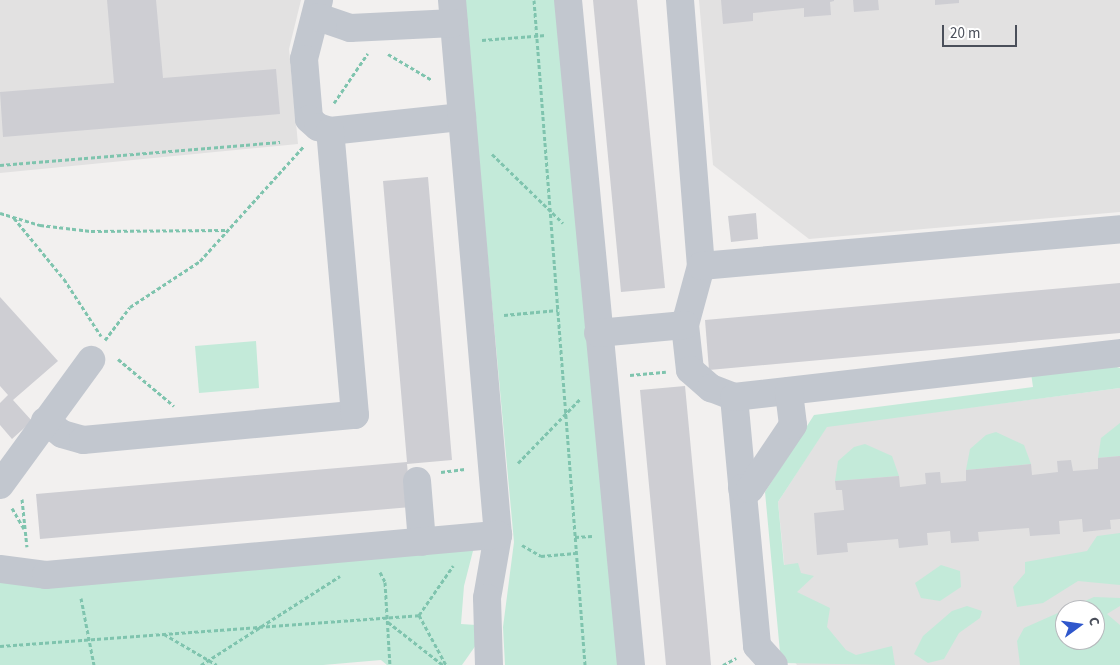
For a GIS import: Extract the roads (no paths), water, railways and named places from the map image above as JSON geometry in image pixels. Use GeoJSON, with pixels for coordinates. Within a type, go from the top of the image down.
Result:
{"type":"FeatureCollection","features":[{"type":"Feature","properties":{"kind":"lane"},"geometry":{"type":"LineString","coordinates":[[568,0],[602,378],[631,665]]}},
{"type":"Feature","properties":{"kind":"lane"},"geometry":{"type":"LineString","coordinates":[[680,0],[702,266],[685,325],[690,370],[710,388],[734,397],[1120,353]]}},
{"type":"Feature","properties":{"kind":"lane"},"geometry":{"type":"LineString","coordinates":[[461,107],[324,129],[309,119],[304,58],[319,9],[350,28],[381,36],[454,22],[498,535],[487,598],[489,665]]}},
{"type":"Feature","properties":{"kind":"lane"},"geometry":{"type":"LineString","coordinates":[[46,421],[62,434],[83,440],[355,415],[324,129]]}},
{"type":"Feature","properties":{"kind":"lane"},"geometry":{"type":"LineString","coordinates":[[702,266],[1120,229]]}},
{"type":"Feature","properties":{"kind":"lane"},"geometry":{"type":"LineString","coordinates":[[598,334],[685,325]]}},
{"type":"Feature","properties":{"kind":"lane"},"geometry":{"type":"LineString","coordinates":[[7,469],[104,350]]}},
{"type":"Feature","properties":{"kind":"lane"},"geometry":{"type":"LineString","coordinates":[[742,488],[750,489],[793,425],[789,391]]}},
{"type":"Feature","properties":{"kind":"lane"},"geometry":{"type":"LineString","coordinates":[[734,397],[757,646],[774,665]]}},
{"type":"Feature","properties":{"kind":"lane"},"geometry":{"type":"LineString","coordinates":[[422,542],[426,477]]}},
{"type":"Feature","properties":{"kind":"lane"},"geometry":{"type":"LineString","coordinates":[[0,569],[29,573],[76,572],[498,535]]}}]}
